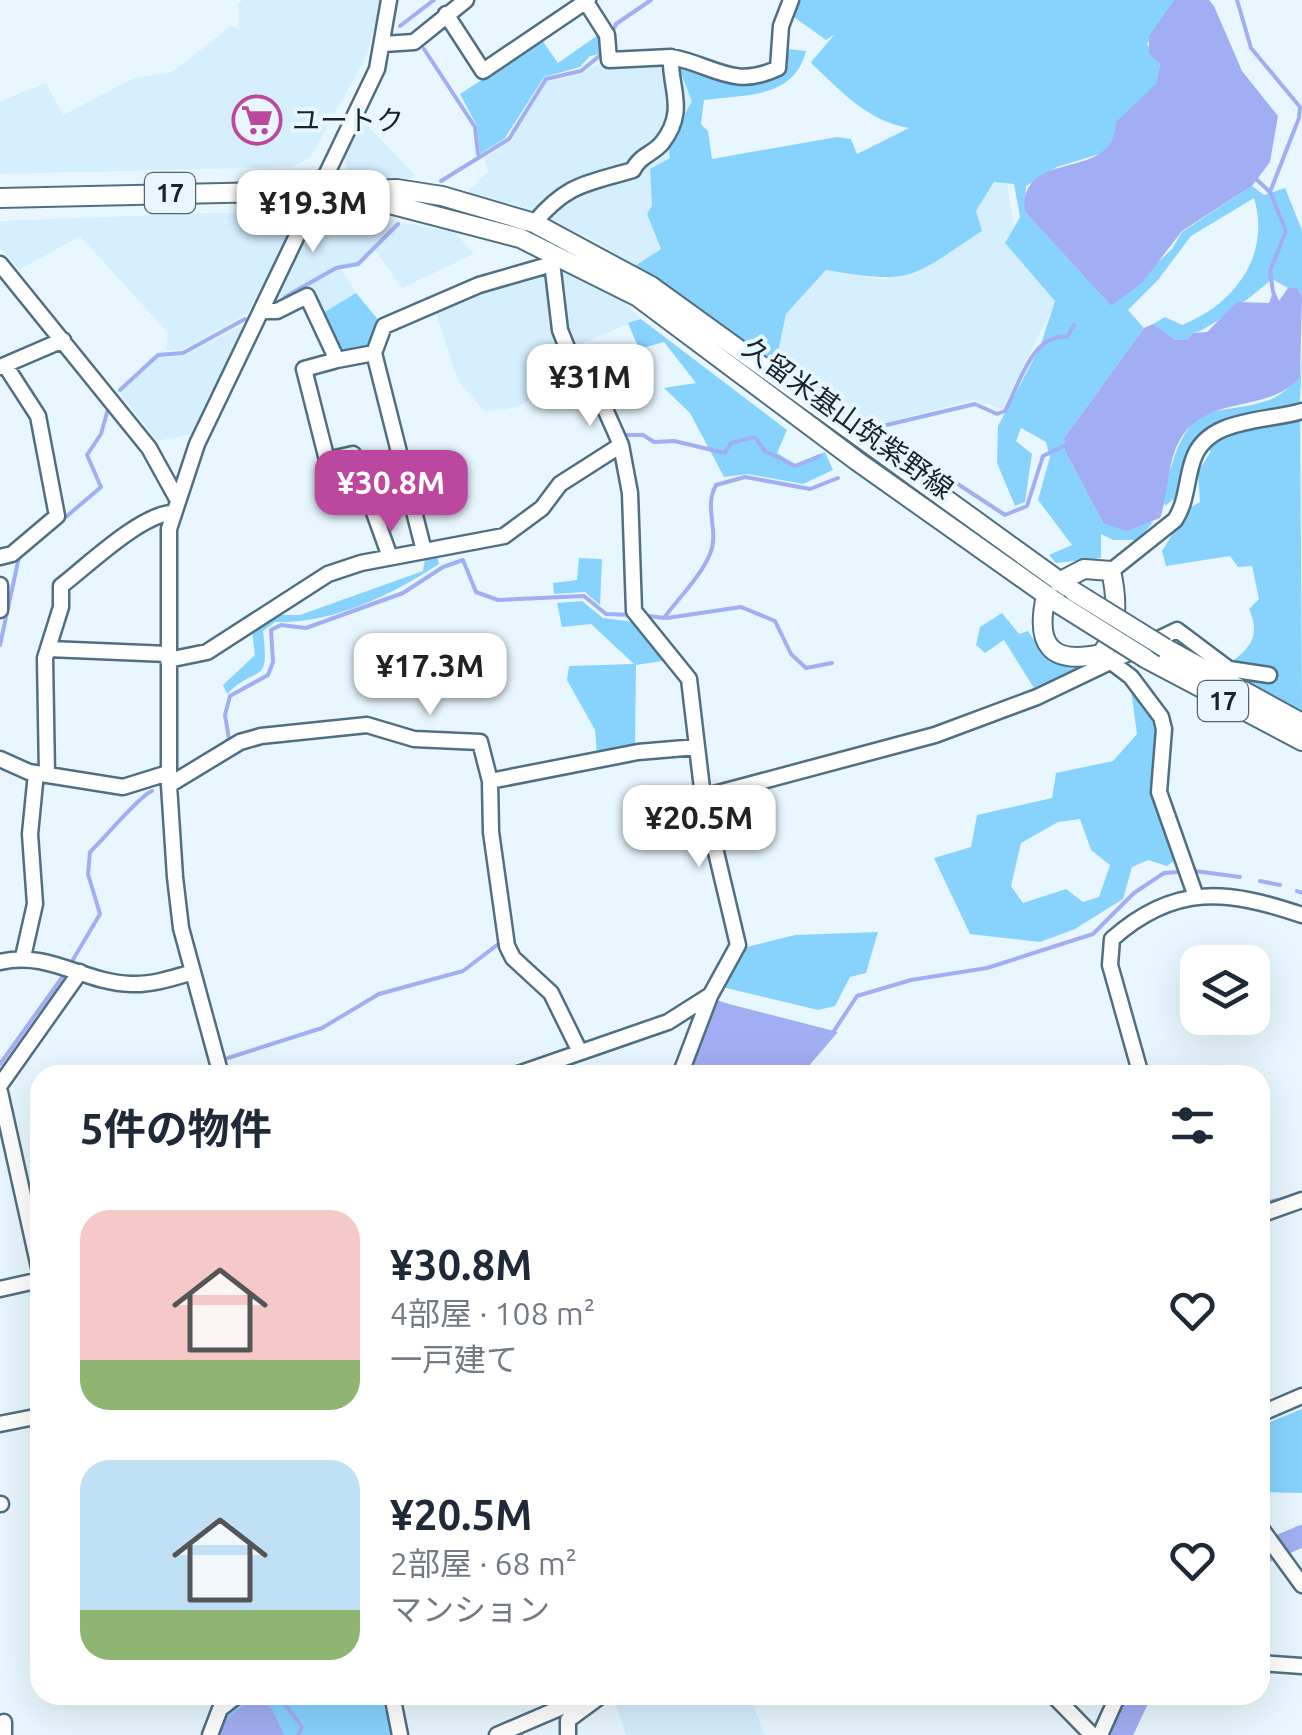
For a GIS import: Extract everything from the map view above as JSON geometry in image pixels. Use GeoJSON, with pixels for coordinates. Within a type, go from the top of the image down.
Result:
{"type":"FeatureCollection","features":[{"type":"Feature","properties":{"kind":"main road","name":"久留米基山筑紫野線"},"geometry":{"type":"LineString","coordinates":[[0,198],[330,190],[412,192],[534,222],[651,286],[1145,658],[1302,741]]}},
{"type":"Feature","properties":{"kind":"main road","name":"久留米基山筑紫野線"},"geometry":{"type":"LineString","coordinates":[[330,190],[441,214],[520,238],[552,259],[638,296],[1059,593],[1302,723]]}},
{"type":"Feature","properties":{"kind":"main road"},"geometry":{"type":"LineString","coordinates":[[1084,569],[1111,572],[1116,605],[1105,658],[1056,654],[1044,642],[1041,628],[1059,593],[1084,569]]}},
{"type":"Feature","properties":{"kind":"street"},"geometry":{"type":"LineString","coordinates":[[218,1065],[178,909],[168,779],[167,548],[172,514],[176,497],[261,311],[330,190],[384,44],[389,0]]}},
{"type":"Feature","properties":{"kind":"street"},"geometry":{"type":"LineString","coordinates":[[384,44],[414,42],[466,0]]}},
{"type":"Feature","properties":{"kind":"street"},"geometry":{"type":"LineString","coordinates":[[446,14],[483,71],[587,1],[608,42],[613,62],[671,57],[727,77],[764,75],[778,68],[781,26],[792,0]]}},
{"type":"Feature","properties":{"kind":"street"},"geometry":{"type":"LineString","coordinates":[[534,222],[554,200],[580,182],[634,170],[637,161],[662,144],[674,118],[678,92],[671,57]]}},
{"type":"Feature","properties":{"kind":"street"},"geometry":{"type":"LineString","coordinates":[[424,551],[374,353],[384,326],[552,259],[560,330],[582,386],[605,409],[621,445],[630,493],[629,562],[638,616],[689,679],[702,797],[738,945],[710,996],[684,1065]]}},
{"type":"Feature","properties":{"kind":"street"},"geometry":{"type":"LineString","coordinates":[[0,264],[149,448],[176,497]]}},
{"type":"Feature","properties":{"kind":"street"},"geometry":{"type":"LineString","coordinates":[[261,311],[277,311],[307,296],[338,360]]}},
{"type":"Feature","properties":{"kind":"street"},"geometry":{"type":"LineString","coordinates":[[0,557],[12,554],[57,516],[38,416],[3,366],[63,340]]}},
{"type":"Feature","properties":{"kind":"street"},"geometry":{"type":"LineString","coordinates":[[374,353],[304,369],[327,460],[353,454],[390,557]]}},
{"type":"Feature","properties":{"kind":"street"},"geometry":{"type":"LineString","coordinates":[[1111,572],[1175,520],[1182,509],[1192,461],[1210,435],[1226,426],[1302,411]]}},
{"type":"Feature","properties":{"kind":"street"},"geometry":{"type":"LineString","coordinates":[[49,648],[168,657],[206,652],[328,574],[390,557],[504,536],[542,508],[560,484],[621,445]]}},
{"type":"Feature","properties":{"kind":"street"},"geometry":{"type":"LineString","coordinates":[[24,957],[35,904],[30,834],[41,774],[44,693],[61,586],[121,539],[161,514],[172,514]]}},
{"type":"Feature","properties":{"kind":"street"},"geometry":{"type":"LineString","coordinates":[[0,585],[0,610]]}},
{"type":"Feature","properties":{"kind":"street"},"geometry":{"type":"LineString","coordinates":[[702,797],[935,735],[1038,697],[1105,658],[1178,630],[1229,668],[1269,675]]}},
{"type":"Feature","properties":{"kind":"street"},"geometry":{"type":"LineString","coordinates":[[1105,658],[1132,677],[1160,716],[1164,740],[1159,792],[1195,894]]}},
{"type":"Feature","properties":{"kind":"street"},"geometry":{"type":"LineString","coordinates":[[0,760],[41,774],[123,788],[168,779],[240,742],[367,726],[414,739],[480,742],[490,780],[491,832],[508,946],[513,958],[551,993],[580,1052]]}},
{"type":"Feature","properties":{"kind":"street"},"geometry":{"type":"LineString","coordinates":[[490,780],[638,752],[697,747]]}},
{"type":"Feature","properties":{"kind":"street"},"geometry":{"type":"LineString","coordinates":[[1138,1065],[1108,951],[1112,940],[1128,926],[1195,894],[1249,897],[1302,915]]}},
{"type":"Feature","properties":{"kind":"street"},"geometry":{"type":"LineString","coordinates":[[0,962],[24,957],[130,984],[194,972]]}},
{"type":"Feature","properties":{"kind":"street"},"geometry":{"type":"LineString","coordinates":[[30,1226],[0,1088],[73,969]]}},
{"type":"Feature","properties":{"kind":"street"},"geometry":{"type":"LineString","coordinates":[[543,1065],[668,1022],[710,996]]}},
{"type":"Feature","properties":{"kind":"street"},"geometry":{"type":"LineString","coordinates":[[1270,1211],[1302,1200]]}},
{"type":"Feature","properties":{"kind":"street"},"geometry":{"type":"LineString","coordinates":[[0,1288],[30,1282]]}},
{"type":"Feature","properties":{"kind":"street"},"geometry":{"type":"LineString","coordinates":[[1270,1410],[1302,1396]]}},
{"type":"Feature","properties":{"kind":"street"},"geometry":{"type":"LineString","coordinates":[[0,1424],[30,1418]]}},
{"type":"Feature","properties":{"kind":"street"},"geometry":{"type":"LineString","coordinates":[[1270,1540],[1302,1584]]}},
{"type":"Feature","properties":{"kind":"street"},"geometry":{"type":"LineString","coordinates":[[1270,1664],[1302,1666]]}},
{"type":"Feature","properties":{"kind":"street"},"geometry":{"type":"LineString","coordinates":[[210,1735],[225,1705]]}},
{"type":"Feature","properties":{"kind":"street"},"geometry":{"type":"LineString","coordinates":[[394,1705],[400,1735]]}},
{"type":"Feature","properties":{"kind":"street"},"geometry":{"type":"LineString","coordinates":[[497,1735],[567,1705]]}},
{"type":"Feature","properties":{"kind":"street"},"geometry":{"type":"LineString","coordinates":[[568,1735],[568,1720],[588,1705]]}},
{"type":"Feature","properties":{"kind":"street"},"geometry":{"type":"LineString","coordinates":[[1063,1705],[1092,1735]]}},
{"type":"Feature","properties":{"kind":"street"},"geometry":{"type":"LineString","coordinates":[[1100,1735],[1114,1705]]}},
{"type":"Feature","properties":{"kind":"shaded area"},"geometry":{"type":"Polygon","coordinates":[[[381,0],[367,55],[310,158],[292,167],[0,174],[0,101],[46,83],[63,115],[134,78],[172,72],[231,26],[239,29],[238,3],[381,0]]]}},
{"type":"Feature","properties":{"kind":"shaded area"},"geometry":{"type":"Polygon","coordinates":[[[799,0],[1174,0],[1147,44],[1160,64],[1156,84],[1106,152],[1057,167],[1026,186],[1025,212],[1111,306],[1172,249],[1182,232],[1252,186],[1264,195],[1285,188],[1302,230],[1302,297],[1297,287],[1288,288],[1272,279],[1187,340],[1176,340],[1153,324],[1165,317],[1182,325],[1201,316],[1233,291],[1253,258],[1258,219],[1254,198],[1191,236],[1158,280],[1128,310],[1144,328],[1064,438],[1065,451],[1103,523],[1153,522],[1138,540],[1113,540],[1101,534],[1101,558],[1056,563],[1049,555],[1072,545],[1038,500],[1050,457],[1046,442],[1021,428],[1016,441],[1032,454],[1025,502],[1015,506],[997,463],[998,426],[1040,347],[1055,301],[1005,243],[1020,217],[1014,184],[994,182],[976,211],[982,231],[924,268],[895,277],[826,270],[786,314],[775,366],[635,266],[661,249],[647,214],[652,205],[650,169],[670,158],[668,145],[692,101],[680,71],[688,65],[723,78],[758,79],[782,70],[788,49],[806,51],[800,67],[780,86],[752,95],[704,100],[701,124],[708,131],[712,159],[837,137],[851,139],[857,154],[909,128],[869,112],[813,65],[811,62],[835,34],[826,40],[791,15],[799,0]]]}},
{"type":"Feature","properties":{"kind":"shaded area"},"geometry":{"type":"Polygon","coordinates":[[[1174,0],[1209,0],[1214,6],[1242,71],[1278,116],[1270,162],[1252,186],[1182,231],[1142,283],[1111,306],[1025,212],[1027,191],[1036,179],[1050,171],[1100,153],[1112,141],[1116,122],[1156,84],[1160,64],[1149,53],[1149,36],[1174,0]]]}},
{"type":"Feature","properties":{"kind":"shaded area"},"geometry":{"type":"Polygon","coordinates":[[[598,35],[603,43],[600,54],[590,56],[580,67],[544,77],[505,138],[480,154],[477,126],[460,94],[542,40],[558,63],[598,35]]]}},
{"type":"Feature","properties":{"kind":"shaded area"},"geometry":{"type":"Polygon","coordinates":[[[602,62],[611,69],[638,62],[664,62],[680,71],[692,101],[668,145],[670,158],[650,170],[652,205],[647,214],[661,249],[635,266],[591,239],[515,204],[466,193],[488,172],[484,159],[511,141],[546,82],[582,74],[602,62]]]}},
{"type":"Feature","properties":{"kind":"shaded area"},"geometry":{"type":"Polygon","coordinates":[[[362,120],[415,175],[409,179],[349,173],[344,158],[362,120]]]}},
{"type":"Feature","properties":{"kind":"shaded area"},"geometry":{"type":"Polygon","coordinates":[[[994,182],[1007,183],[1014,228],[1006,243],[1056,301],[1002,409],[974,400],[860,429],[775,366],[786,314],[826,270],[885,280],[976,211],[994,182]]]}},
{"type":"Feature","properties":{"kind":"shaded area"},"geometry":{"type":"Polygon","coordinates":[[[344,212],[455,232],[474,254],[402,288],[375,250],[360,266],[341,269],[356,293],[323,313],[309,288],[271,310],[306,232],[344,212]]]}},
{"type":"Feature","properties":{"kind":"shaded area"},"geometry":{"type":"Polygon","coordinates":[[[290,214],[294,225],[248,313],[182,350],[166,350],[168,333],[80,236],[19,270],[0,248],[0,221],[290,214]]]}},
{"type":"Feature","properties":{"kind":"shaded area"},"geometry":{"type":"Polygon","coordinates":[[[559,269],[623,301],[641,319],[573,347],[568,361],[526,374],[532,398],[518,407],[485,412],[458,381],[434,307],[497,283],[559,269]]]}},
{"type":"Feature","properties":{"kind":"shaded area"},"geometry":{"type":"Polygon","coordinates":[[[1297,287],[1302,297],[1300,377],[1272,396],[1225,408],[1195,422],[1183,435],[1174,455],[1160,518],[1127,531],[1103,523],[1065,451],[1064,438],[1144,328],[1153,324],[1176,340],[1187,340],[1193,333],[1207,332],[1237,302],[1269,303],[1274,289],[1279,301],[1288,288],[1297,287]]]}},
{"type":"Feature","properties":{"kind":"shaded area"},"geometry":{"type":"Polygon","coordinates":[[[356,293],[380,322],[372,348],[344,353],[323,313],[356,293]]]}},
{"type":"Feature","properties":{"kind":"shaded area"},"geometry":{"type":"Polygon","coordinates":[[[641,319],[787,430],[777,453],[795,464],[825,452],[833,470],[803,484],[748,474],[724,477],[690,413],[664,388],[696,383],[664,342],[639,349],[628,323],[641,319]]]}},
{"type":"Feature","properties":{"kind":"shaded area"},"geometry":{"type":"Polygon","coordinates":[[[247,323],[193,434],[157,441],[119,392],[159,357],[183,356],[247,323]]]}},
{"type":"Feature","properties":{"kind":"shaded area"},"geometry":{"type":"Polygon","coordinates":[[[1302,358],[1302,711],[1237,675],[1234,660],[1253,638],[1249,609],[1259,599],[1252,566],[1238,567],[1230,556],[1166,566],[1162,551],[1188,509],[1200,502],[1198,472],[1211,451],[1189,447],[1174,499],[1165,506],[1164,500],[1173,461],[1190,427],[1210,413],[1277,396],[1300,377],[1302,358]]]}},
{"type":"Feature","properties":{"kind":"shaded area"},"geometry":{"type":"Polygon","coordinates":[[[437,556],[439,564],[361,605],[318,618],[275,622],[263,631],[263,668],[227,694],[223,685],[255,655],[252,631],[272,615],[300,615],[423,571],[425,559],[437,556]]]}},
{"type":"Feature","properties":{"kind":"shaded area"},"geometry":{"type":"Polygon","coordinates":[[[579,558],[602,559],[600,605],[585,592],[554,594],[553,583],[577,580],[579,558]]]}},
{"type":"Feature","properties":{"kind":"shaded area"},"geometry":{"type":"Polygon","coordinates":[[[582,601],[603,618],[635,622],[669,660],[636,665],[635,747],[597,755],[595,730],[567,680],[569,666],[634,664],[591,624],[562,627],[557,603],[582,601]]]}},
{"type":"Feature","properties":{"kind":"shaded area"},"geometry":{"type":"Polygon","coordinates":[[[1002,613],[1019,634],[1028,631],[1053,660],[1091,664],[1037,693],[1004,640],[985,653],[976,645],[980,627],[1002,613]]]}},
{"type":"Feature","properties":{"kind":"shaded area"},"geometry":{"type":"Polygon","coordinates":[[[1131,690],[1151,717],[1155,743],[1153,784],[1176,859],[1167,866],[1148,860],[1132,867],[1123,899],[1075,929],[1040,942],[970,934],[934,858],[971,847],[977,815],[1052,798],[1056,773],[1113,761],[1137,734],[1131,690]],[[1080,819],[1058,822],[1021,843],[1011,886],[1023,903],[1066,889],[1083,902],[1099,897],[1110,865],[1091,850],[1080,819]]]}},
{"type":"Feature","properties":{"kind":"shaded area"},"geometry":{"type":"Polygon","coordinates":[[[878,932],[866,973],[850,977],[835,1006],[818,1010],[722,987],[743,948],[795,935],[878,932]]]}},
{"type":"Feature","properties":{"kind":"shaded area"},"geometry":{"type":"Polygon","coordinates":[[[714,999],[838,1032],[810,1065],[688,1065],[714,999]]]}},
{"type":"Feature","properties":{"kind":"shaded area"},"geometry":{"type":"Polygon","coordinates":[[[1302,1409],[1302,1493],[1270,1492],[1270,1422],[1302,1409]]]}},
{"type":"Feature","properties":{"kind":"shaded area"},"geometry":{"type":"Polygon","coordinates":[[[232,1705],[384,1705],[391,1735],[213,1735],[223,1712],[232,1705]]]}},
{"type":"Feature","properties":{"kind":"shaded area"},"geometry":{"type":"Polygon","coordinates":[[[244,1705],[268,1705],[284,1735],[220,1735],[222,1722],[244,1705]]]}},
{"type":"Feature","properties":{"kind":"shaded area"},"geometry":{"type":"Polygon","coordinates":[[[616,1705],[754,1705],[764,1735],[626,1735],[616,1705]]]}},
{"type":"Feature","properties":{"kind":"waterway"},"geometry":{"type":"LineString","coordinates":[[400,26],[434,0]]}},
{"type":"Feature","properties":{"kind":"waterway"},"geometry":{"type":"LineString","coordinates":[[611,35],[616,24],[651,0]]}},
{"type":"Feature","properties":{"kind":"waterway"},"geometry":{"type":"LineString","coordinates":[[1237,0],[1251,48],[1300,107],[1270,192],[1286,231],[1270,271],[1273,292]]}},
{"type":"Feature","properties":{"kind":"waterway"},"geometry":{"type":"LineString","coordinates":[[424,49],[475,127],[478,154]]}},
{"type":"Feature","properties":{"kind":"waterway"},"geometry":{"type":"LineString","coordinates":[[441,181],[509,139],[546,79],[581,71],[603,53]]}},
{"type":"Feature","properties":{"kind":"waterway"},"geometry":{"type":"LineString","coordinates":[[1255,178],[1270,192]]}},
{"type":"Feature","properties":{"kind":"waterway"},"geometry":{"type":"LineString","coordinates":[[285,297],[336,268],[358,264],[398,224]]}},
{"type":"Feature","properties":{"kind":"waterway"},"geometry":{"type":"LineString","coordinates":[[120,390],[158,355],[183,353],[245,319]]}},
{"type":"Feature","properties":{"kind":"waterway"},"geometry":{"type":"LineString","coordinates":[[874,428],[975,404],[997,414],[1005,411],[1036,352],[1055,338],[1067,337],[1074,325]]}},
{"type":"Feature","properties":{"kind":"waterway"},"geometry":{"type":"LineString","coordinates":[[0,645],[19,557],[101,487],[87,455],[101,434],[108,409]]}},
{"type":"Feature","properties":{"kind":"waterway"},"geometry":{"type":"LineString","coordinates":[[623,435],[643,435],[654,442],[674,441],[725,453],[731,443],[755,437],[765,451],[795,466],[820,456]]}},
{"type":"Feature","properties":{"kind":"waterway"},"geometry":{"type":"LineString","coordinates":[[891,440],[1005,515],[1027,506],[1043,456],[1068,444]]}},
{"type":"Feature","properties":{"kind":"waterway"},"geometry":{"type":"LineString","coordinates":[[641,615],[664,618],[706,562],[713,545],[711,503],[716,485],[745,477],[810,489],[838,478]]}},
{"type":"Feature","properties":{"kind":"waterway"},"geometry":{"type":"LineString","coordinates":[[223,745],[229,739],[225,715],[230,696],[268,675],[273,662],[271,630],[281,625],[306,628],[403,593],[443,567],[463,560],[476,592],[498,600],[584,596],[606,614],[632,615]]}},
{"type":"Feature","properties":{"kind":"waterway"},"geometry":{"type":"LineString","coordinates":[[667,618],[741,607],[775,621],[791,654],[806,668],[832,663]]}},
{"type":"Feature","properties":{"kind":"waterway"},"geometry":{"type":"LineString","coordinates":[[71,963],[100,914],[88,874],[90,852],[152,791]]}},
{"type":"Feature","properties":{"kind":"waterway"},"geometry":{"type":"LineString","coordinates":[[1195,871],[1240,877]]}},
{"type":"Feature","properties":{"kind":"waterway"},"geometry":{"type":"LineString","coordinates":[[832,1034],[857,996],[911,980],[987,968],[1093,934],[1134,893],[1164,873],[1178,872]]}},
{"type":"Feature","properties":{"kind":"waterway"},"geometry":{"type":"LineString","coordinates":[[1260,881],[1280,885]]}},
{"type":"Feature","properties":{"kind":"waterway"},"geometry":{"type":"LineString","coordinates":[[1297,891],[1302,893]]}},
{"type":"Feature","properties":{"kind":"waterway"},"geometry":{"type":"LineString","coordinates":[[228,1058],[322,1028],[379,994],[463,971],[501,942]]}},
{"type":"Feature","properties":{"kind":"waterway"},"geometry":{"type":"LineString","coordinates":[[0,1064],[66,972]]}},
{"type":"Feature","properties":{"kind":"waterway"},"geometry":{"type":"LineString","coordinates":[[1270,1202],[1287,1198]]}},
{"type":"Feature","properties":{"kind":"waterway"},"geometry":{"type":"LineString","coordinates":[[1270,1550],[1302,1536]]}},
{"type":"Feature","properties":{"kind":"waterway"},"geometry":{"type":"LineString","coordinates":[[286,1705],[302,1727],[298,1735]]}},
{"type":"Feature","properties":{"kind":"waterway"},"geometry":{"type":"LineString","coordinates":[[1121,1735],[1135,1705]]}},
{"type":"Feature","properties":{"kind":"place","name":"ユートク"},"geometry":{"type":"Point","coordinates":[257,120]}}]}
